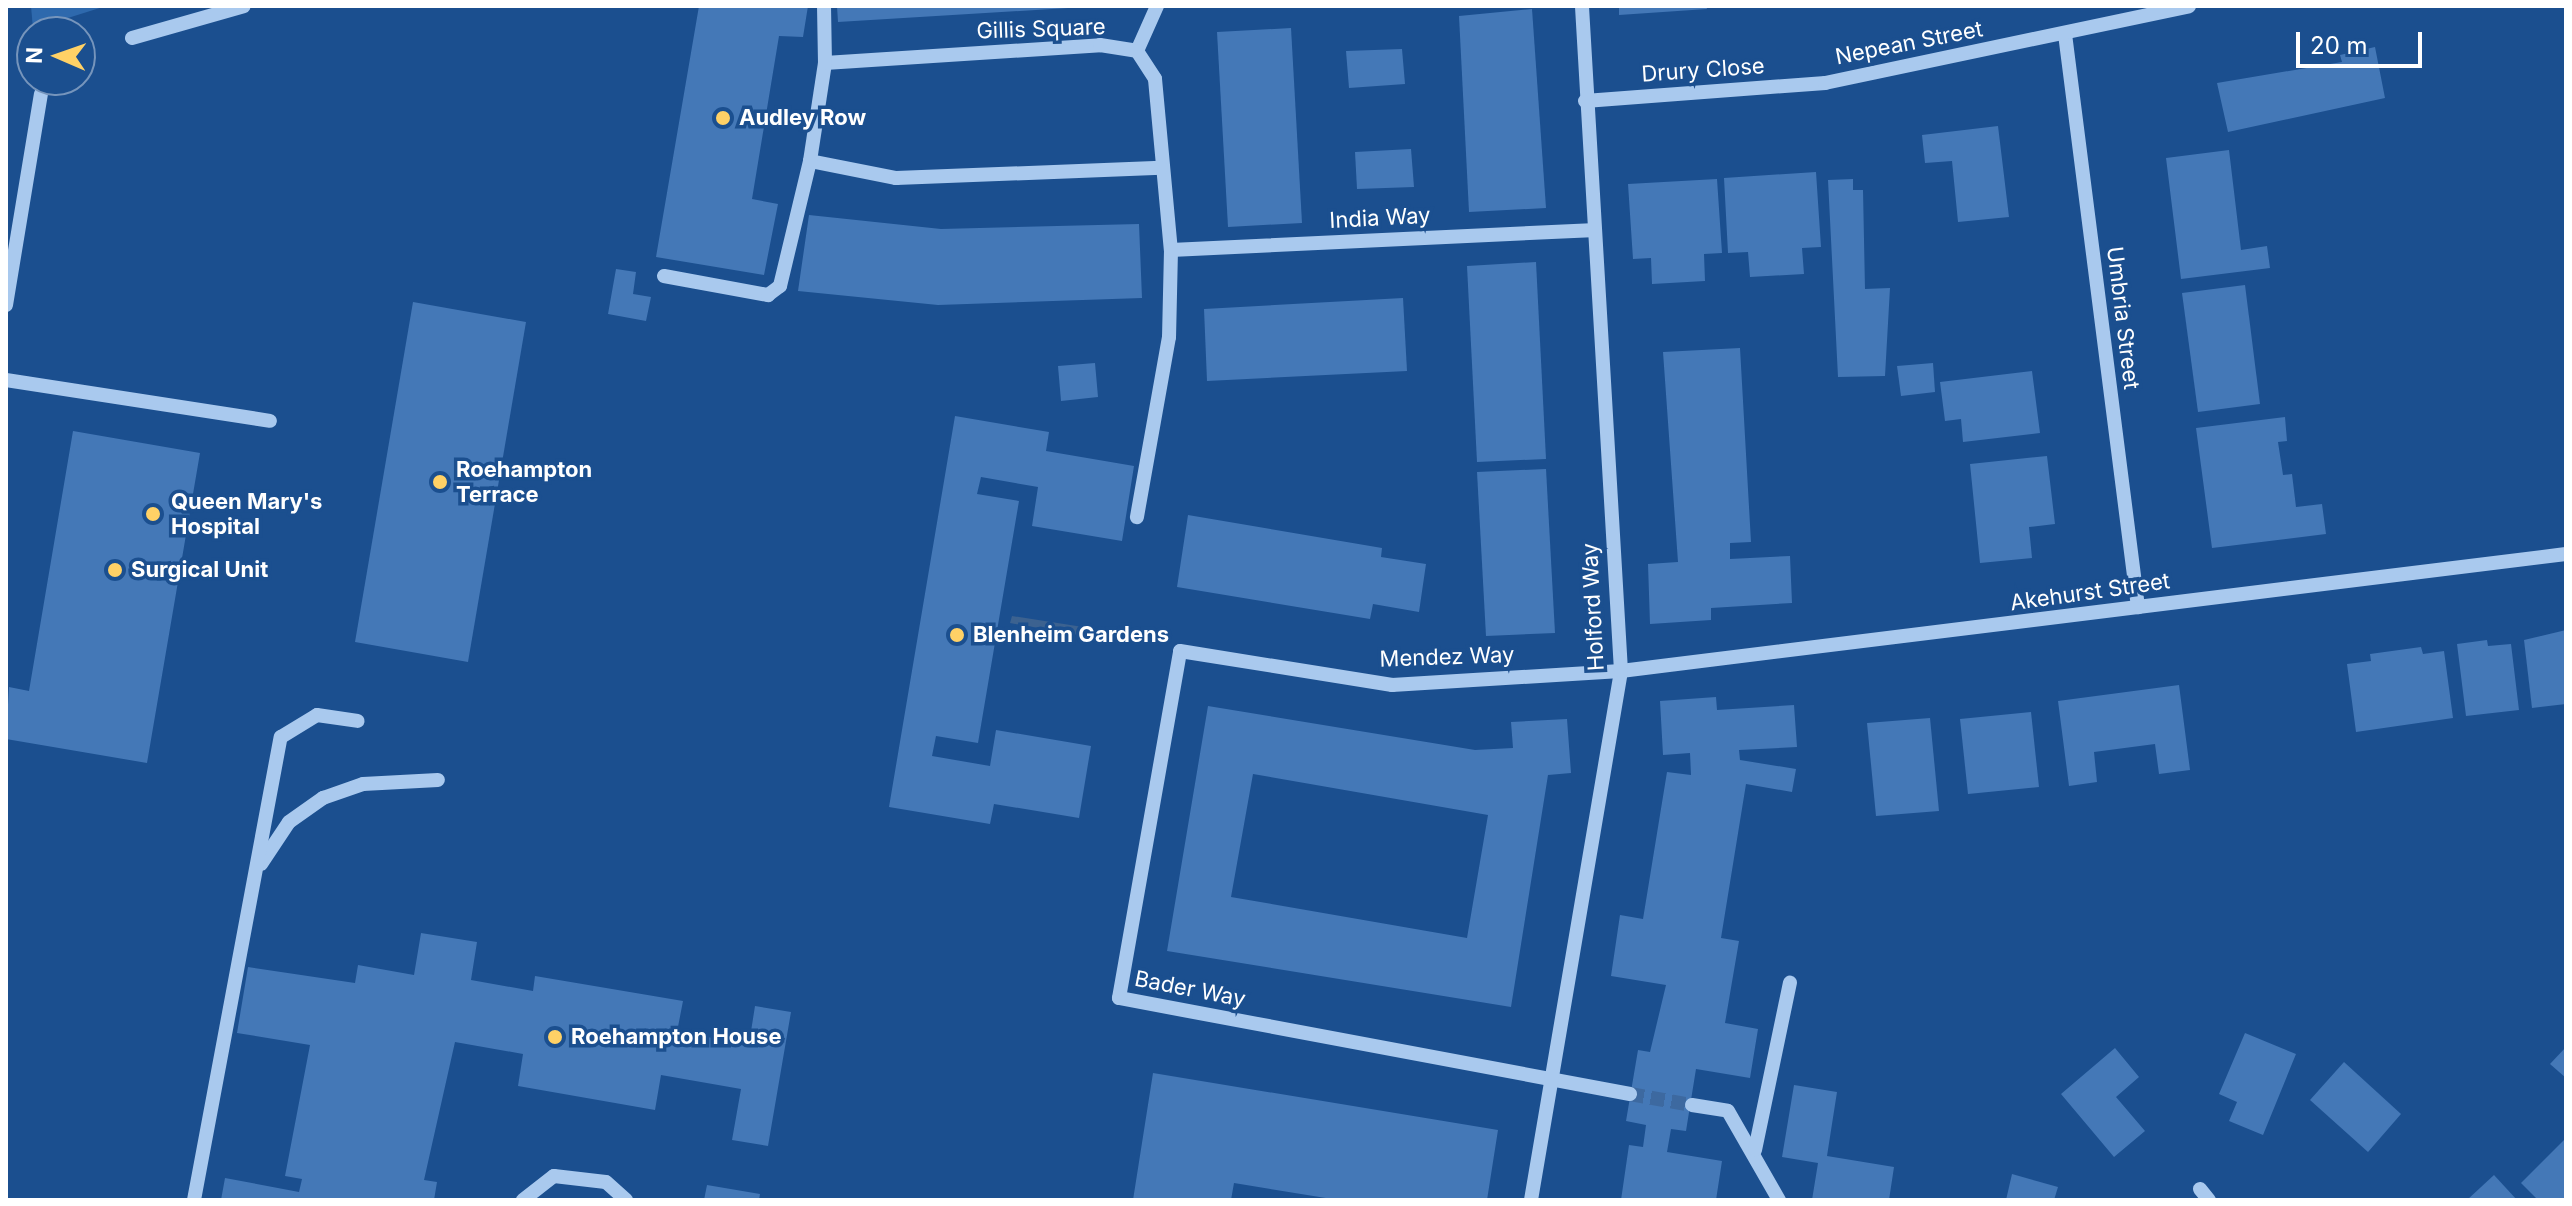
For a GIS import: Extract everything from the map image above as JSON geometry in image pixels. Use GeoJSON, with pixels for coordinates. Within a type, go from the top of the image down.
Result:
{"type":"FeatureCollection","features":[{"type":"Feature","properties":{"kind":"street"},"geometry":{"type":"LineString","coordinates":[[132,38],[244,6]]}},
{"type":"Feature","properties":{"kind":"street"},"geometry":{"type":"LineString","coordinates":[[664,276],[768,295],[780,286],[810,161],[825,63],[824,6]]}},
{"type":"Feature","properties":{"kind":"street"},"geometry":{"type":"LineString","coordinates":[[1137,517],[1169,337],[1171,250],[1155,79],[1137,51],[1157,6]]}},
{"type":"Feature","properties":{"kind":"street","name":"Holford Way"},"geometry":{"type":"LineString","coordinates":[[1531,1200],[1621,671],[1591,230],[1582,6]]}},
{"type":"Feature","properties":{"kind":"street","name":"Nepean Street"},"geometry":{"type":"LineString","coordinates":[[1825,83],[2189,6]]}},
{"type":"Feature","properties":{"kind":"street","name":"Umbria Street"},"geometry":{"type":"LineString","coordinates":[[2065,34],[2138,607]]}},
{"type":"Feature","properties":{"kind":"street","name":"Gillis Square"},"geometry":{"type":"LineString","coordinates":[[825,63],[1100,45],[1137,51]]}},
{"type":"Feature","properties":{"kind":"street","name":"Drury Close"},"geometry":{"type":"LineString","coordinates":[[1585,101],[1825,83]]}},
{"type":"Feature","properties":{"kind":"street"},"geometry":{"type":"LineString","coordinates":[[6,305],[14,215],[41,96]]}},
{"type":"Feature","properties":{"kind":"street"},"geometry":{"type":"LineString","coordinates":[[810,161],[896,178],[1161,168]]}},
{"type":"Feature","properties":{"kind":"street","name":"India Way"},"geometry":{"type":"LineString","coordinates":[[1171,250],[1591,230]]}},
{"type":"Feature","properties":{"kind":"street"},"geometry":{"type":"LineString","coordinates":[[6,380],[270,421]]}},
{"type":"Feature","properties":{"kind":"street","name":"Akehurst Street"},"geometry":{"type":"LineString","coordinates":[[1621,671],[2566,554]]}},
{"type":"Feature","properties":{"kind":"street","name":"Mendez Way"},"geometry":{"type":"LineString","coordinates":[[1180,651],[1392,685],[1621,671]]}},
{"type":"Feature","properties":{"kind":"street","name":"Bader Way"},"geometry":{"type":"LineString","coordinates":[[1180,651],[1119,998],[1551,1080]]}},
{"type":"Feature","properties":{"kind":"street"},"geometry":{"type":"LineString","coordinates":[[194,1200],[281,737],[317,715],[358,721]]}},
{"type":"Feature","properties":{"kind":"street"},"geometry":{"type":"LineString","coordinates":[[256,870],[289,822],[323,798],[363,784],[438,780]]}},
{"type":"Feature","properties":{"kind":"street"},"geometry":{"type":"LineString","coordinates":[[1755,1150],[1790,983]]}},
{"type":"Feature","properties":{"kind":"street"},"geometry":{"type":"LineString","coordinates":[[1551,1080],[1630,1094]]}},
{"type":"Feature","properties":{"kind":"street"},"geometry":{"type":"LineString","coordinates":[[1692,1105],[1728,1111],[1755,1150],[1779,1200]]}},
{"type":"Feature","properties":{"kind":"street"},"geometry":{"type":"LineString","coordinates":[[523,1200],[554,1176],[606,1182],[626,1200]]}},
{"type":"Feature","properties":{"kind":"shaded area"},"geometry":{"type":"Polygon","coordinates":[[[31,6],[106,6],[74,16],[32,16],[31,6]]]}},
{"type":"Feature","properties":{"kind":"shaded area"},"geometry":{"type":"Polygon","coordinates":[[[1012,616],[1083,627],[1131,639],[1130,644],[1010,623],[1012,616]]]}},
{"type":"Feature","properties":{"kind":"building","name":"Audley Row"},"geometry":{"type":"Polygon","coordinates":[[[699,6],[808,6],[803,37],[779,36],[752,199],[778,204],[764,275],[656,257],[699,6]]]}},
{"type":"Feature","properties":{"kind":"building"},"geometry":{"type":"Polygon","coordinates":[[[837,6],[1068,6],[1068,8],[838,22],[837,6]]]}},
{"type":"Feature","properties":{"kind":"building"},"geometry":{"type":"Polygon","coordinates":[[[1619,6],[1706,6],[1707,9],[1619,15],[1619,6]]]}},
{"type":"Feature","properties":{"kind":"building"},"geometry":{"type":"Polygon","coordinates":[[[1532,9],[1546,208],[1469,212],[1459,16],[1532,9]]]}},
{"type":"Feature","properties":{"kind":"building"},"geometry":{"type":"Polygon","coordinates":[[[1291,28],[1302,223],[1228,227],[1217,32],[1291,28]]]}},
{"type":"Feature","properties":{"kind":"building"},"geometry":{"type":"Polygon","coordinates":[[[2375,47],[2385,98],[2228,132],[2217,83],[2342,62],[2340,55],[2375,47]]]}},
{"type":"Feature","properties":{"kind":"building"},"geometry":{"type":"Polygon","coordinates":[[[1402,49],[1405,84],[1349,88],[1346,51],[1402,49]]]}},
{"type":"Feature","properties":{"kind":"building"},"geometry":{"type":"Polygon","coordinates":[[[1998,126],[2009,217],[1958,222],[1952,161],[1925,163],[1922,135],[1998,126]]]}},
{"type":"Feature","properties":{"kind":"building"},"geometry":{"type":"Polygon","coordinates":[[[1411,149],[1414,187],[1357,189],[1355,152],[1411,149]]]}},
{"type":"Feature","properties":{"kind":"building"},"geometry":{"type":"Polygon","coordinates":[[[2229,150],[2241,250],[2267,246],[2270,268],[2181,279],[2166,158],[2229,150]]]}},
{"type":"Feature","properties":{"kind":"building"},"geometry":{"type":"Polygon","coordinates":[[[1816,172],[1821,247],[1802,248],[1804,274],[1750,277],[1748,252],[1728,253],[1724,178],[1816,172]]]}},
{"type":"Feature","properties":{"kind":"building"},"geometry":{"type":"Polygon","coordinates":[[[1717,179],[1722,253],[1704,254],[1705,281],[1652,284],[1651,258],[1633,259],[1628,184],[1717,179]]]}},
{"type":"Feature","properties":{"kind":"building"},"geometry":{"type":"Polygon","coordinates":[[[1853,179],[1853,190],[1863,190],[1865,289],[1890,288],[1885,376],[1838,377],[1828,180],[1853,179]]]}},
{"type":"Feature","properties":{"kind":"building"},"geometry":{"type":"Polygon","coordinates":[[[809,215],[941,229],[1139,224],[1142,298],[938,305],[798,291],[809,215]]]}},
{"type":"Feature","properties":{"kind":"building"},"geometry":{"type":"Polygon","coordinates":[[[1536,262],[1546,459],[1477,462],[1467,266],[1536,262]]]}},
{"type":"Feature","properties":{"kind":"building"},"geometry":{"type":"Polygon","coordinates":[[[616,269],[636,272],[633,294],[651,297],[646,321],[608,314],[616,269]]]}},
{"type":"Feature","properties":{"kind":"building"},"geometry":{"type":"Polygon","coordinates":[[[2245,285],[2260,404],[2198,412],[2182,293],[2245,285]]]}},
{"type":"Feature","properties":{"kind":"building"},"geometry":{"type":"Polygon","coordinates":[[[1403,298],[1407,371],[1207,381],[1204,309],[1403,298]]]}},
{"type":"Feature","properties":{"kind":"building","name":"Roehampton Terrace"},"geometry":{"type":"Polygon","coordinates":[[[413,302],[526,322],[468,662],[355,642],[413,302]]]}},
{"type":"Feature","properties":{"kind":"building"},"geometry":{"type":"Polygon","coordinates":[[[1740,348],[1751,542],[1730,543],[1730,559],[1790,556],[1792,603],[1711,608],[1711,620],[1650,624],[1648,564],[1678,562],[1663,352],[1740,348]]]}},
{"type":"Feature","properties":{"kind":"building"},"geometry":{"type":"Polygon","coordinates":[[[1095,363],[1098,397],[1061,401],[1058,366],[1095,363]]]}},
{"type":"Feature","properties":{"kind":"building"},"geometry":{"type":"Polygon","coordinates":[[[1933,363],[1935,392],[1901,396],[1897,366],[1933,363]]]}},
{"type":"Feature","properties":{"kind":"building"},"geometry":{"type":"Polygon","coordinates":[[[2032,371],[2040,433],[1963,442],[1961,419],[1945,421],[1940,382],[2032,371]]]}},
{"type":"Feature","properties":{"kind":"building","name":"Blenheim Gardens"},"geometry":{"type":"Polygon","coordinates":[[[955,416],[1049,432],[1046,451],[1134,466],[1122,541],[1032,526],[1038,487],[981,477],[977,494],[1019,501],[978,743],[936,736],[932,756],[990,766],[996,730],[1091,746],[1079,818],[994,804],[990,824],[889,807],[955,416]]]}},
{"type":"Feature","properties":{"kind":"building"},"geometry":{"type":"Polygon","coordinates":[[[2285,417],[2287,441],[2278,442],[2283,475],[2292,474],[2296,507],[2322,504],[2326,534],[2212,548],[2196,428],[2285,417]]]}},
{"type":"Feature","properties":{"kind":"building","name":"Surgical Unit"},"geometry":{"type":"Polygon","coordinates":[[[73,431],[200,453],[147,763],[6,739],[9,687],[29,691],[73,431]]]}},
{"type":"Feature","properties":{"kind":"building"},"geometry":{"type":"Polygon","coordinates":[[[2047,456],[2055,524],[2029,527],[2032,558],[1980,563],[1970,464],[2047,456]]]}},
{"type":"Feature","properties":{"kind":"building"},"geometry":{"type":"Polygon","coordinates":[[[1546,469],[1555,633],[1486,636],[1477,472],[1546,469]]]}},
{"type":"Feature","properties":{"kind":"building"},"geometry":{"type":"Polygon","coordinates":[[[1188,515],[1382,548],[1381,557],[1426,564],[1419,612],[1373,604],[1370,619],[1177,587],[1188,515]]]}},
{"type":"Feature","properties":{"kind":"building"},"geometry":{"type":"Polygon","coordinates":[[[2566,630],[2566,704],[2532,708],[2524,640],[2566,630]]]}},
{"type":"Feature","properties":{"kind":"building"},"geometry":{"type":"Polygon","coordinates":[[[2487,640],[2488,646],[2511,644],[2519,710],[2466,716],[2457,644],[2487,640]]]}},
{"type":"Feature","properties":{"kind":"building"},"geometry":{"type":"Polygon","coordinates":[[[2421,647],[2423,654],[2444,651],[2453,718],[2356,732],[2347,664],[2371,661],[2370,654],[2421,647]]]}},
{"type":"Feature","properties":{"kind":"building"},"geometry":{"type":"Polygon","coordinates":[[[2179,685],[2190,770],[2159,774],[2155,744],[2094,752],[2097,782],[2069,786],[2058,701],[2179,685]]]}},
{"type":"Feature","properties":{"kind":"building"},"geometry":{"type":"Polygon","coordinates":[[[1716,697],[1717,710],[1794,705],[1797,747],[1739,750],[1740,760],[1796,769],[1792,792],[1746,784],[1721,938],[1739,941],[1725,1023],[1758,1029],[1750,1078],[1696,1069],[1686,1131],[1671,1129],[1667,1152],[1722,1161],[1716,1200],[1621,1200],[1629,1145],[1643,1147],[1646,1125],[1626,1121],[1638,1050],[1650,1052],[1666,985],[1611,976],[1620,915],[1643,919],[1667,772],[1691,775],[1690,753],[1663,755],[1660,701],[1716,697]]]}},
{"type":"Feature","properties":{"kind":"building"},"geometry":{"type":"Polygon","coordinates":[[[1208,706],[1475,750],[1513,748],[1511,722],[1567,719],[1571,773],[1548,775],[1511,1007],[1167,951],[1208,706]],[[1253,774],[1231,897],[1467,938],[1488,815],[1253,774]]]}},
{"type":"Feature","properties":{"kind":"building"},"geometry":{"type":"Polygon","coordinates":[[[2031,712],[2039,787],[1968,794],[1960,719],[2031,712]]]}},
{"type":"Feature","properties":{"kind":"building"},"geometry":{"type":"Polygon","coordinates":[[[1930,718],[1939,811],[1876,816],[1867,723],[1930,718]]]}},
{"type":"Feature","properties":{"kind":"building"},"geometry":{"type":"Polygon","coordinates":[[[421,933],[477,942],[471,980],[533,991],[535,976],[683,1001],[677,1032],[749,1044],[755,1006],[791,1012],[768,1146],[732,1140],[741,1089],[661,1075],[655,1110],[518,1086],[523,1054],[455,1042],[424,1180],[437,1182],[434,1200],[221,1200],[225,1178],[299,1192],[302,1179],[285,1176],[310,1045],[237,1033],[248,967],[355,983],[358,965],[414,975],[421,933]]]}},
{"type":"Feature","properties":{"kind":"building"},"geometry":{"type":"Polygon","coordinates":[[[2245,1033],[2296,1054],[2263,1135],[2229,1121],[2237,1102],[2219,1094],[2245,1033]]]}},
{"type":"Feature","properties":{"kind":"building"},"geometry":{"type":"Polygon","coordinates":[[[2566,1047],[2566,1078],[2550,1064],[2566,1047]]]}},
{"type":"Feature","properties":{"kind":"building"},"geometry":{"type":"Polygon","coordinates":[[[2115,1048],[2139,1077],[2116,1097],[2145,1131],[2114,1157],[2061,1094],[2115,1048]]]}},
{"type":"Feature","properties":{"kind":"building"},"geometry":{"type":"Polygon","coordinates":[[[2344,1062],[2401,1114],[2368,1152],[2310,1100],[2344,1062]]]}},
{"type":"Feature","properties":{"kind":"building"},"geometry":{"type":"Polygon","coordinates":[[[1153,1073],[1498,1130],[1487,1200],[1338,1200],[1234,1183],[1231,1200],[1133,1200],[1153,1073]]]}},
{"type":"Feature","properties":{"kind":"building"},"geometry":{"type":"Polygon","coordinates":[[[1794,1085],[1837,1092],[1827,1156],[1894,1167],[1889,1200],[1812,1200],[1818,1163],[1782,1157],[1794,1085]]]}},
{"type":"Feature","properties":{"kind":"building"},"geometry":{"type":"Polygon","coordinates":[[[2566,1138],[2566,1200],[2538,1200],[2521,1183],[2566,1138]]]}},
{"type":"Feature","properties":{"kind":"building"},"geometry":{"type":"Polygon","coordinates":[[[2012,1174],[2058,1187],[2054,1200],[2006,1200],[2012,1174]]]}},
{"type":"Feature","properties":{"kind":"building"},"geometry":{"type":"Polygon","coordinates":[[[2494,1175],[2517,1200],[2467,1200],[2494,1175]]]}},
{"type":"Feature","properties":{"kind":"building"},"geometry":{"type":"Polygon","coordinates":[[[707,1185],[760,1194],[759,1200],[704,1200],[707,1185]]]}},
{"type":"Feature","properties":{"kind":"tunnel"},"geometry":{"type":"LineString","coordinates":[[1630,1094],[1692,1105]]}},
{"type":"Feature","properties":{"kind":"place","name":"Audley Row"},"geometry":{"type":"Point","coordinates":[723,118]}},
{"type":"Feature","properties":{"kind":"place","name":"Roehampton Terrace"},"geometry":{"type":"Point","coordinates":[440,482]}},
{"type":"Feature","properties":{"kind":"place","name":"Queen Mary's Hospital"},"geometry":{"type":"Point","coordinates":[153,514]}},
{"type":"Feature","properties":{"kind":"place","name":"Surgical Unit"},"geometry":{"type":"Point","coordinates":[115,570]}},
{"type":"Feature","properties":{"kind":"place","name":"Blenheim Gardens"},"geometry":{"type":"Point","coordinates":[957,635]}},
{"type":"Feature","properties":{"kind":"place","name":"Roehampton House"},"geometry":{"type":"Point","coordinates":[555,1037]}}]}
